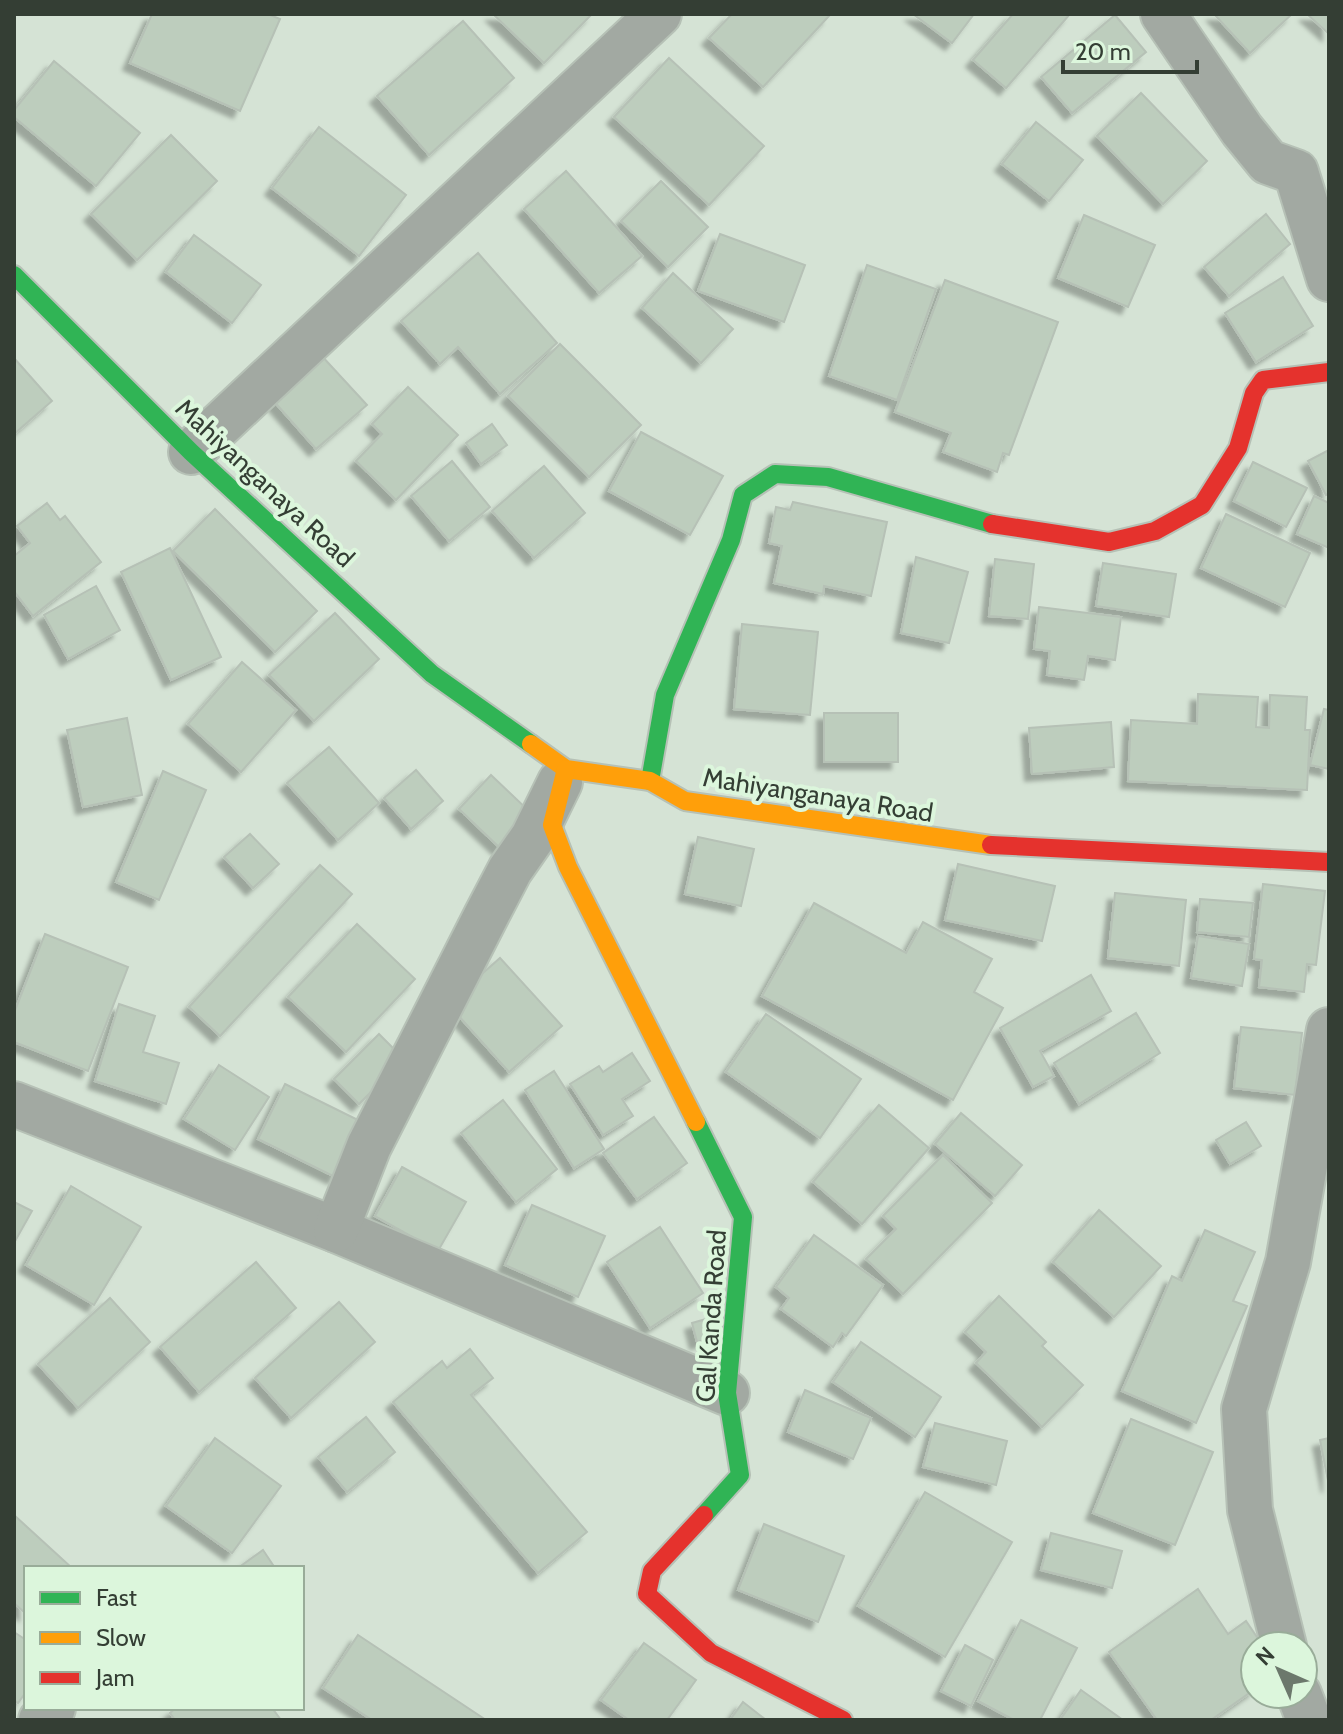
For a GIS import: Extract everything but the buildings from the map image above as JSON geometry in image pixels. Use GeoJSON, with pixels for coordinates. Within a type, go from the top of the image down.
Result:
{"type":"FeatureCollection","features":[{"type":"Feature","properties":{"kind":"street"},"geometry":{"type":"LineString","coordinates":[[191,452],[659,14]]}},
{"type":"Feature","properties":{"kind":"street"},"geometry":{"type":"LineString","coordinates":[[1163,14],[1242,130],[1268,162],[1296,172],[1329,279]]}},
{"type":"Feature","properties":{"kind":"street","name":"Mahiyanganaya Road"},"geometry":{"type":"LineString","coordinates":[[14,275],[191,452],[432,674],[566,769],[650,781],[685,801],[966,844],[1329,862]]}},
{"type":"Feature","properties":{"kind":"street"},"geometry":{"type":"LineString","coordinates":[[650,781],[665,695],[731,540],[743,495],[775,474],[828,477],[1011,529],[1109,542],[1155,531],[1202,505],[1238,448],[1254,393],[1263,380],[1329,372]]}},
{"type":"Feature","properties":{"kind":"street"},"geometry":{"type":"LineString","coordinates":[[336,1230],[369,1146],[510,870],[533,837],[566,769]]}},
{"type":"Feature","properties":{"kind":"street","name":"Gal Kanda Road"},"geometry":{"type":"LineString","coordinates":[[566,769],[552,825],[568,867],[743,1217],[727,1393],[740,1475],[652,1571],[647,1594],[711,1653],[843,1720]]}},
{"type":"Feature","properties":{"kind":"street"},"geometry":{"type":"LineString","coordinates":[[1280,1630],[1250,1510],[1244,1409],[1288,1262],[1329,1030]]}},
{"type":"Feature","properties":{"kind":"street"},"geometry":{"type":"LineString","coordinates":[[14,1104],[336,1230],[727,1393]]}},
{"type":"Feature","properties":{"kind":"traffic: fast"},"geometry":{"type":"LineString","coordinates":[[14,275],[191,452],[432,674],[531,744]]}},
{"type":"Feature","properties":{"kind":"traffic: fast"},"geometry":{"type":"LineString","coordinates":[[650,781],[665,695],[731,540],[743,495],[775,474],[828,477],[992,524]]}},
{"type":"Feature","properties":{"kind":"traffic: fast"},"geometry":{"type":"LineString","coordinates":[[696,1122],[743,1217],[727,1393],[740,1475],[704,1515]]}},
{"type":"Feature","properties":{"kind":"traffic: slow"},"geometry":{"type":"LineString","coordinates":[[531,744],[566,769],[650,781],[685,801],[991,845]]}},
{"type":"Feature","properties":{"kind":"traffic: slow"},"geometry":{"type":"LineString","coordinates":[[566,769],[552,825],[568,867],[696,1122]]}},
{"type":"Feature","properties":{"kind":"traffic: jam"},"geometry":{"type":"LineString","coordinates":[[992,524],[1109,542],[1155,531],[1202,505],[1238,448],[1254,393],[1263,380],[1329,372]]}},
{"type":"Feature","properties":{"kind":"traffic: jam"},"geometry":{"type":"LineString","coordinates":[[991,845],[1329,862]]}},
{"type":"Feature","properties":{"kind":"traffic: jam"},"geometry":{"type":"LineString","coordinates":[[704,1515],[652,1571],[647,1594],[711,1653],[843,1720]]}}]}
